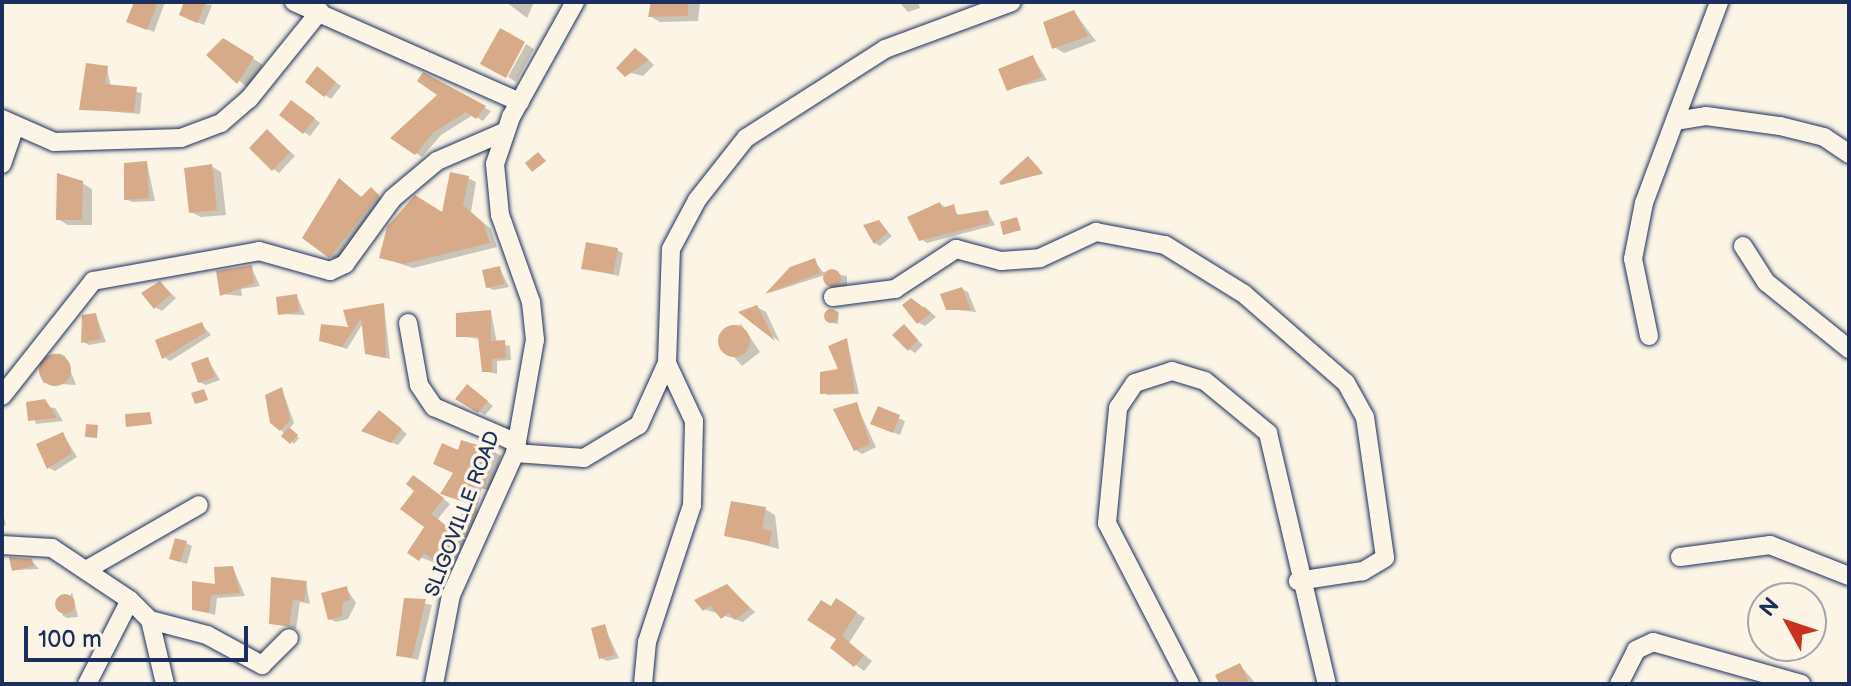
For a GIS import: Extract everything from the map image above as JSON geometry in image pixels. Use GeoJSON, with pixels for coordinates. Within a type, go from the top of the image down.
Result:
{"type":"FeatureCollection","features":[{"type":"Feature","properties":{"kind":"street"},"geometry":{"type":"LineString","coordinates":[[294,2],[520,102]]}},
{"type":"Feature","properties":{"kind":"street","name":"SLIGOVILLE ROAD"},"geometry":{"type":"LineString","coordinates":[[434,684],[451,595],[516,448],[535,340],[531,302],[494,189],[504,132],[575,2]]}},
{"type":"Feature","properties":{"kind":"street"},"geometry":{"type":"LineString","coordinates":[[408,323],[419,385],[434,407],[516,448],[584,458],[616,444],[639,425],[667,363],[671,249],[697,200],[746,138],[885,49],[1012,2]]}},
{"type":"Feature","properties":{"kind":"street"},"geometry":{"type":"LineString","coordinates":[[1649,336],[1633,259],[1644,203],[1719,2]]}},
{"type":"Feature","properties":{"kind":"street"},"geometry":{"type":"LineString","coordinates":[[2,164],[8,123],[54,142],[181,138],[221,123],[320,11]]}},
{"type":"Feature","properties":{"kind":"street"},"geometry":{"type":"LineString","coordinates":[[1675,121],[1706,116],[1780,126],[1824,137],[1849,154]]}},
{"type":"Feature","properties":{"kind":"street"},"geometry":{"type":"LineString","coordinates":[[2,396],[93,281],[259,251],[330,271],[345,264],[393,198],[437,161],[504,132]]}},
{"type":"Feature","properties":{"kind":"street"},"geometry":{"type":"LineString","coordinates":[[833,297],[895,289],[956,249],[1001,261],[1040,258],[1096,232],[1133,234],[1178,253],[1244,294],[1346,383],[1365,417],[1385,558],[1363,571],[1298,581]]}},
{"type":"Feature","properties":{"kind":"street"},"geometry":{"type":"LineString","coordinates":[[1743,246],[1766,282],[1849,349]]}},
{"type":"Feature","properties":{"kind":"street"},"geometry":{"type":"LineString","coordinates":[[643,684],[647,642],[692,505],[694,421],[667,363]]}},
{"type":"Feature","properties":{"kind":"street"},"geometry":{"type":"LineString","coordinates":[[1190,684],[1107,523],[1118,408],[1135,383],[1189,372],[1258,419],[1327,684]]}},
{"type":"Feature","properties":{"kind":"street"},"geometry":{"type":"LineString","coordinates":[[86,570],[199,505]]}},
{"type":"Feature","properties":{"kind":"street"},"geometry":{"type":"LineString","coordinates":[[2,545],[52,548],[130,600],[150,620],[207,635],[262,665],[289,638]]}},
{"type":"Feature","properties":{"kind":"street"},"geometry":{"type":"LineString","coordinates":[[1680,557],[1770,545],[1849,576]]}},
{"type":"Feature","properties":{"kind":"street"},"geometry":{"type":"LineString","coordinates":[[87,684],[130,600]]}},
{"type":"Feature","properties":{"kind":"street"},"geometry":{"type":"LineString","coordinates":[[150,620],[165,684]]}},
{"type":"Feature","properties":{"kind":"street"},"geometry":{"type":"LineString","coordinates":[[1619,684],[1636,650],[1653,642],[1801,684]]}},
{"type":"Feature","properties":{"kind":"building"},"geometry":{"type":"Polygon","coordinates":[[[134,2],[158,2],[147,30],[126,22],[134,2]]]}},
{"type":"Feature","properties":{"kind":"building"},"geometry":{"type":"Polygon","coordinates":[[[184,2],[206,2],[197,23],[179,15],[184,2]]]}},
{"type":"Feature","properties":{"kind":"building"},"geometry":{"type":"Polygon","coordinates":[[[651,2],[688,2],[688,16],[648,17],[651,2]]]}},
{"type":"Feature","properties":{"kind":"building"},"geometry":{"type":"Polygon","coordinates":[[[1074,10],[1088,36],[1052,49],[1043,22],[1074,10]]]}},
{"type":"Feature","properties":{"kind":"building"},"geometry":{"type":"Polygon","coordinates":[[[500,28],[525,42],[506,78],[480,64],[500,28]]]}},
{"type":"Feature","properties":{"kind":"building"},"geometry":{"type":"Polygon","coordinates":[[[223,38],[254,57],[237,84],[206,55],[223,38]]]}},
{"type":"Feature","properties":{"kind":"building"},"geometry":{"type":"Polygon","coordinates":[[[635,48],[649,60],[625,77],[616,68],[635,48]]]}},
{"type":"Feature","properties":{"kind":"building"},"geometry":{"type":"Polygon","coordinates":[[[1033,55],[1042,77],[1007,91],[998,69],[1033,55]]]}},
{"type":"Feature","properties":{"kind":"building"},"geometry":{"type":"Polygon","coordinates":[[[86,63],[108,66],[105,84],[137,87],[134,112],[79,110],[86,63]]]}},
{"type":"Feature","properties":{"kind":"building"},"geometry":{"type":"Polygon","coordinates":[[[317,66],[336,82],[324,97],[305,82],[317,66]]]}},
{"type":"Feature","properties":{"kind":"building"},"geometry":{"type":"Polygon","coordinates":[[[423,72],[486,106],[476,119],[466,112],[434,132],[415,155],[390,138],[437,95],[417,81],[423,72]]]}},
{"type":"Feature","properties":{"kind":"building"},"geometry":{"type":"Polygon","coordinates":[[[291,100],[315,118],[303,134],[279,115],[291,100]]]}},
{"type":"Feature","properties":{"kind":"building"},"geometry":{"type":"Polygon","coordinates":[[[267,129],[290,152],[272,171],[249,148],[267,129]]]}},
{"type":"Feature","properties":{"kind":"building"},"geometry":{"type":"Polygon","coordinates":[[[538,152],[546,161],[532,172],[525,163],[538,152]]]}},
{"type":"Feature","properties":{"kind":"building"},"geometry":{"type":"Polygon","coordinates":[[[1028,156],[1043,173],[1001,185],[999,182],[1028,156]]]}},
{"type":"Feature","properties":{"kind":"building"},"geometry":{"type":"Polygon","coordinates":[[[147,161],[149,198],[124,200],[124,163],[147,161]]]}},
{"type":"Feature","properties":{"kind":"building"},"geometry":{"type":"Polygon","coordinates":[[[212,164],[217,210],[189,213],[184,168],[212,164]]]}},
{"type":"Feature","properties":{"kind":"building"},"geometry":{"type":"Polygon","coordinates":[[[450,172],[469,176],[463,205],[483,223],[490,243],[403,264],[379,258],[387,227],[415,195],[442,212],[450,172]]]}},
{"type":"Feature","properties":{"kind":"building"},"geometry":{"type":"Polygon","coordinates":[[[57,173],[83,181],[82,220],[56,220],[57,173]]]}},
{"type":"Feature","properties":{"kind":"building"},"geometry":{"type":"Polygon","coordinates":[[[339,178],[361,197],[371,187],[379,195],[329,258],[302,238],[339,178]]]}},
{"type":"Feature","properties":{"kind":"building"},"geometry":{"type":"Polygon","coordinates":[[[940,202],[942,208],[954,204],[957,215],[988,210],[990,223],[919,241],[907,217],[940,202]]]}},
{"type":"Feature","properties":{"kind":"building"},"geometry":{"type":"Polygon","coordinates":[[[1017,217],[1021,230],[1003,235],[1000,222],[1017,217]]]}},
{"type":"Feature","properties":{"kind":"building"},"geometry":{"type":"Polygon","coordinates":[[[879,220],[888,232],[874,244],[863,225],[879,220]]]}},
{"type":"Feature","properties":{"kind":"building"},"geometry":{"type":"Polygon","coordinates":[[[586,242],[618,248],[613,274],[581,269],[586,242]]]}},
{"type":"Feature","properties":{"kind":"building"},"geometry":{"type":"Polygon","coordinates":[[[815,258],[820,273],[765,294],[790,267],[815,258]]]}},
{"type":"Feature","properties":{"kind":"building"},"geometry":{"type":"Polygon","coordinates":[[[252,265],[254,283],[220,296],[216,271],[252,265]]]}},
{"type":"Feature","properties":{"kind":"building"},"geometry":{"type":"Polygon","coordinates":[[[500,266],[504,284],[486,288],[482,270],[500,266]]]}},
{"type":"Feature","properties":{"kind":"building"},"geometry":{"type":"Polygon","coordinates":[[[828,269],[836,269],[841,278],[839,285],[828,287],[823,282],[823,274],[828,269]]]}},
{"type":"Feature","properties":{"kind":"building"},"geometry":{"type":"Polygon","coordinates":[[[160,281],[171,294],[154,309],[141,293],[160,281]]]}},
{"type":"Feature","properties":{"kind":"building"},"geometry":{"type":"Polygon","coordinates":[[[962,287],[971,310],[946,310],[940,294],[962,287]]]}},
{"type":"Feature","properties":{"kind":"building"},"geometry":{"type":"Polygon","coordinates":[[[297,294],[299,312],[278,315],[276,297],[297,294]]]}},
{"type":"Feature","properties":{"kind":"building"},"geometry":{"type":"Polygon","coordinates":[[[911,298],[931,313],[917,324],[902,305],[911,298]]]}},
{"type":"Feature","properties":{"kind":"building"},"geometry":{"type":"Polygon","coordinates":[[[384,303],[386,358],[365,354],[361,318],[342,347],[319,341],[321,324],[348,327],[343,310],[384,303]]]}},
{"type":"Feature","properties":{"kind":"building"},"geometry":{"type":"Polygon","coordinates":[[[757,305],[775,341],[738,312],[757,305]]]}},
{"type":"Feature","properties":{"kind":"building"},"geometry":{"type":"Polygon","coordinates":[[[831,309],[838,316],[831,323],[824,316],[831,309]]]}},
{"type":"Feature","properties":{"kind":"building"},"geometry":{"type":"Polygon","coordinates":[[[491,310],[491,341],[505,340],[506,358],[492,359],[492,372],[482,372],[478,337],[456,337],[456,313],[491,310]]]}},
{"type":"Feature","properties":{"kind":"building"},"geometry":{"type":"Polygon","coordinates":[[[96,313],[101,339],[81,343],[82,315],[96,313]]]}},
{"type":"Feature","properties":{"kind":"building"},"geometry":{"type":"Polygon","coordinates":[[[202,322],[206,332],[162,359],[155,340],[202,322]]]}},
{"type":"Feature","properties":{"kind":"building"},"geometry":{"type":"Polygon","coordinates":[[[904,324],[918,340],[908,351],[892,335],[904,324]]]}},
{"type":"Feature","properties":{"kind":"building"},"geometry":{"type":"Polygon","coordinates":[[[734,325],[745,330],[750,341],[745,352],[734,357],[723,352],[718,341],[723,330],[734,325]]]}},
{"type":"Feature","properties":{"kind":"building"},"geometry":{"type":"Polygon","coordinates":[[[847,338],[855,393],[820,394],[820,372],[838,369],[828,346],[847,338]]]}},
{"type":"Feature","properties":{"kind":"building"},"geometry":{"type":"Polygon","coordinates":[[[55,354],[66,359],[71,370],[66,381],[55,386],[44,381],[39,370],[44,359],[55,354]]]}},
{"type":"Feature","properties":{"kind":"building"},"geometry":{"type":"Polygon","coordinates":[[[208,357],[215,377],[198,383],[191,363],[208,357]]]}},
{"type":"Feature","properties":{"kind":"building"},"geometry":{"type":"Polygon","coordinates":[[[467,384],[488,401],[478,413],[455,399],[467,384]]]}},
{"type":"Feature","properties":{"kind":"building"},"geometry":{"type":"Polygon","coordinates":[[[282,387],[290,420],[280,431],[270,423],[265,395],[282,387]]]}},
{"type":"Feature","properties":{"kind":"building"},"geometry":{"type":"Polygon","coordinates":[[[204,389],[208,400],[195,404],[191,393],[204,389]]]}},
{"type":"Feature","properties":{"kind":"building"},"geometry":{"type":"Polygon","coordinates":[[[45,399],[57,418],[28,421],[26,402],[45,399]]]}},
{"type":"Feature","properties":{"kind":"building"},"geometry":{"type":"Polygon","coordinates":[[[857,402],[870,444],[854,451],[833,409],[857,402]]]}},
{"type":"Feature","properties":{"kind":"building"},"geometry":{"type":"Polygon","coordinates":[[[878,406],[900,415],[893,433],[870,424],[878,406]]]}},
{"type":"Feature","properties":{"kind":"building"},"geometry":{"type":"Polygon","coordinates":[[[379,410],[402,429],[391,443],[361,431],[379,410]]]}},
{"type":"Feature","properties":{"kind":"building"},"geometry":{"type":"Polygon","coordinates":[[[150,412],[152,424],[126,427],[125,414],[150,412]]]}},
{"type":"Feature","properties":{"kind":"building"},"geometry":{"type":"Polygon","coordinates":[[[86,424],[98,425],[97,438],[85,437],[86,424]]]}},
{"type":"Feature","properties":{"kind":"building"},"geometry":{"type":"Polygon","coordinates":[[[289,427],[298,435],[290,444],[281,436],[289,427]]]}},
{"type":"Feature","properties":{"kind":"building"},"geometry":{"type":"Polygon","coordinates":[[[63,432],[72,453],[47,469],[36,444],[63,432]]]}},
{"type":"Feature","properties":{"kind":"building"},"geometry":{"type":"Polygon","coordinates":[[[461,440],[494,450],[484,489],[474,486],[470,504],[440,494],[453,473],[433,464],[442,443],[458,450],[461,440]]]}},
{"type":"Feature","properties":{"kind":"building"},"geometry":{"type":"Polygon","coordinates":[[[413,475],[444,498],[431,514],[450,529],[470,504],[477,509],[447,569],[424,553],[419,561],[407,553],[424,527],[400,509],[414,491],[406,484],[413,475]]]}},
{"type":"Feature","properties":{"kind":"building"},"geometry":{"type":"Polygon","coordinates":[[[731,501],[766,507],[762,529],[772,531],[769,545],[724,536],[731,501]]]}},
{"type":"Feature","properties":{"kind":"building"},"geometry":{"type":"Polygon","coordinates":[[[175,538],[187,541],[180,562],[169,559],[175,538]]]}},
{"type":"Feature","properties":{"kind":"building"},"geometry":{"type":"Polygon","coordinates":[[[9,557],[32,559],[34,566],[12,571],[9,557]]]}},
{"type":"Feature","properties":{"kind":"building"},"geometry":{"type":"Polygon","coordinates":[[[233,566],[240,593],[211,595],[209,613],[192,610],[192,581],[215,584],[214,567],[233,566]]]}},
{"type":"Feature","properties":{"kind":"building"},"geometry":{"type":"Polygon","coordinates":[[[271,577],[307,581],[304,601],[293,600],[289,626],[269,624],[271,577]]]}},
{"type":"Feature","properties":{"kind":"building"},"geometry":{"type":"Polygon","coordinates":[[[727,584],[750,608],[735,620],[729,613],[721,619],[710,605],[703,611],[694,600],[727,584]]]}},
{"type":"Feature","properties":{"kind":"building"},"geometry":{"type":"Polygon","coordinates":[[[347,586],[350,600],[343,602],[342,616],[328,620],[321,593],[347,586]]]}},
{"type":"Feature","properties":{"kind":"building"},"geometry":{"type":"Polygon","coordinates":[[[65,594],[72,597],[75,604],[72,611],[65,614],[58,611],[55,604],[58,597],[65,594]]]}},
{"type":"Feature","properties":{"kind":"building"},"geometry":{"type":"Polygon","coordinates":[[[404,598],[426,599],[412,658],[396,656],[404,598]]]}},
{"type":"Feature","properties":{"kind":"building"},"geometry":{"type":"Polygon","coordinates":[[[836,598],[857,612],[842,636],[864,655],[854,667],[830,648],[836,639],[807,620],[821,600],[831,606],[836,598]]]}},
{"type":"Feature","properties":{"kind":"building"},"geometry":{"type":"Polygon","coordinates":[[[605,624],[614,655],[599,659],[591,628],[605,624]]]}},
{"type":"Feature","properties":{"kind":"building"},"geometry":{"type":"Polygon","coordinates":[[[1240,663],[1250,684],[1219,684],[1215,675],[1240,663]]]}}]}
